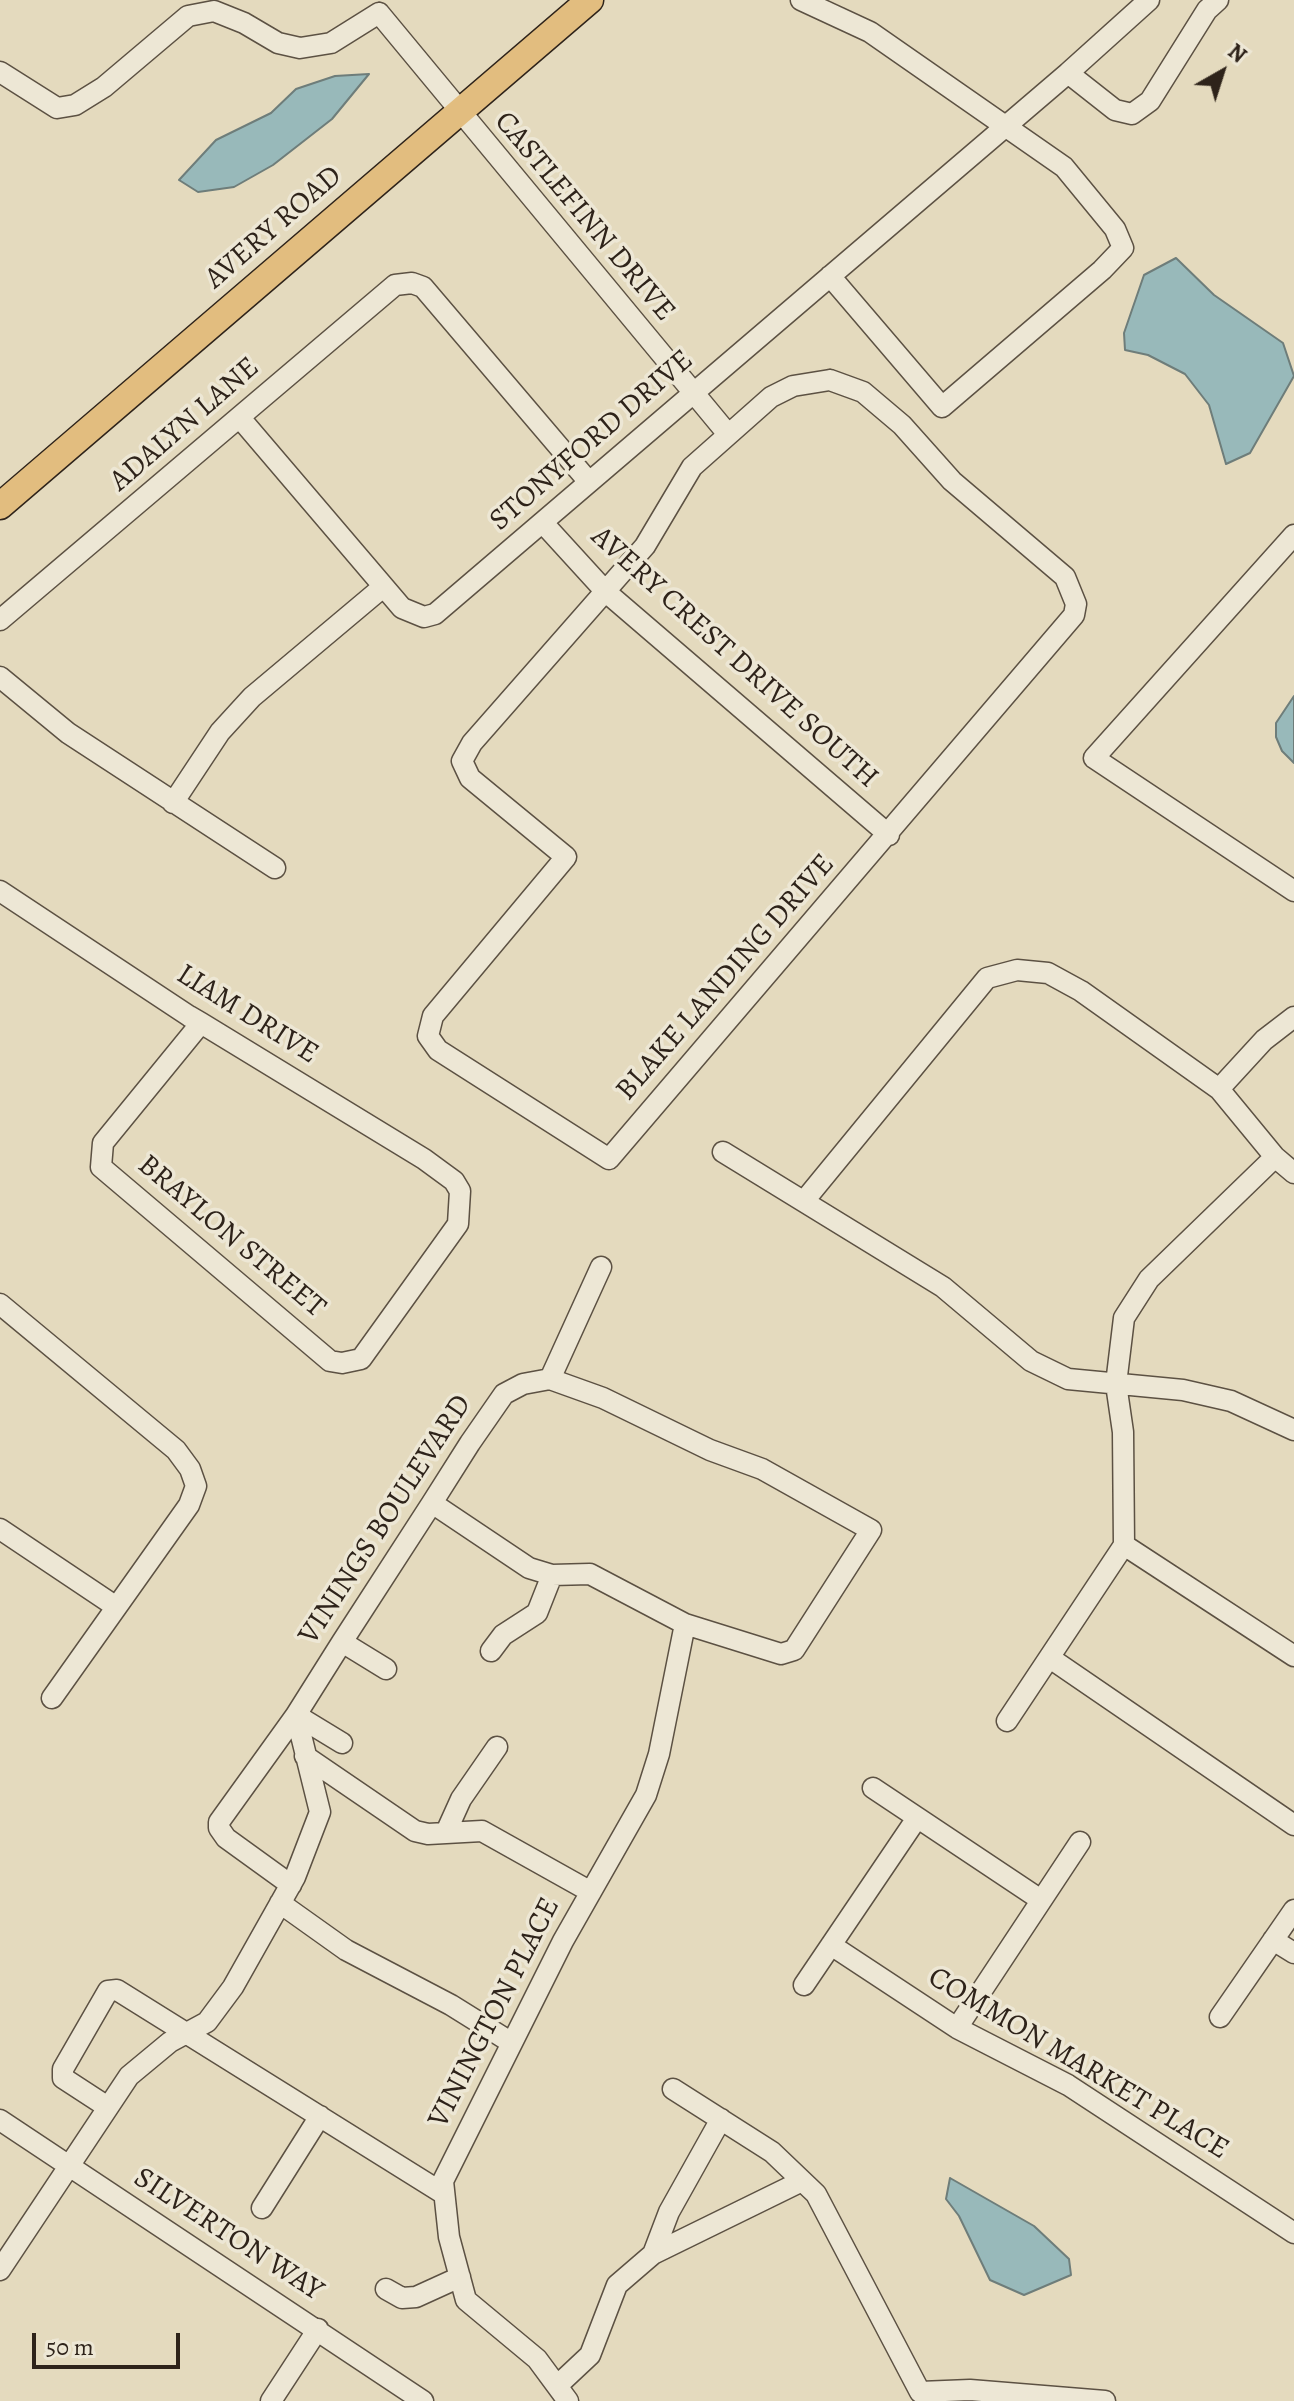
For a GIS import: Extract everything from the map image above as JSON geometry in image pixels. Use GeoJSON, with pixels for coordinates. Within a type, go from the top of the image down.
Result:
{"type":"FeatureCollection","features":[{"type":"Feature","properties":{"kind":"main road","name":"AVERY ROAD"},"geometry":{"type":"LineString","coordinates":[[0,506],[590,0]]}},
{"type":"Feature","properties":{"kind":"street"},"geometry":{"type":"LineString","coordinates":[[801,0],[870,32],[1064,167],[1115,229],[1123,248],[1102,270],[942,407],[830,276]]}},
{"type":"Feature","properties":{"kind":"street"},"geometry":{"type":"LineString","coordinates":[[1068,73],[1115,110],[1132,114],[1150,101],[1207,10],[1218,0]]}},
{"type":"Feature","properties":{"kind":"street","name":"STONYFORD DRIVE"},"geometry":{"type":"LineString","coordinates":[[240,418],[383,587],[412,615],[424,617],[435,614],[1068,73],[1137,3]]}},
{"type":"Feature","properties":{"kind":"street","name":"CASTLEFINN DRIVE"},"geometry":{"type":"LineString","coordinates":[[382,7],[458,113],[727,433]]}},
{"type":"Feature","properties":{"kind":"street"},"geometry":{"type":"LineString","coordinates":[[0,72],[57,108],[75,105],[104,87],[188,16],[214,11],[244,23],[278,43],[300,48],[331,43],[382,7]]}},
{"type":"Feature","properties":{"kind":"street","name":"ADALYN LANE"},"geometry":{"type":"LineString","coordinates":[[0,620],[395,285],[412,283],[423,287],[589,482]]}},
{"type":"Feature","properties":{"kind":"street","name":"BLAKE LANDING DRIVE"},"geometry":{"type":"LineString","coordinates":[[606,592],[472,743],[462,761],[470,778],[566,857],[433,1016],[428,1036],[438,1050],[609,1159],[1067,626],[1076,604],[1065,577],[952,481],[902,425],[863,392],[830,380],[793,386],[771,397],[727,433]]}},
{"type":"Feature","properties":{"kind":"street"},"geometry":{"type":"LineString","coordinates":[[606,592],[645,546],[692,467],[727,433]]}},
{"type":"Feature","properties":{"kind":"street","name":"AVERY CREST DRIVE SOUTH"},"geometry":{"type":"LineString","coordinates":[[543,523],[606,592],[889,835]]}},
{"type":"Feature","properties":{"kind":"street"},"geometry":{"type":"LineString","coordinates":[[1294,535],[1094,758],[1294,891]]}},
{"type":"Feature","properties":{"kind":"street"},"geometry":{"type":"LineString","coordinates":[[173,803],[235,714],[383,587]]}},
{"type":"Feature","properties":{"kind":"street"},"geometry":{"type":"LineString","coordinates":[[0,677],[68,733],[275,868]]}},
{"type":"Feature","properties":{"kind":"street","name":"LIAM DRIVE"},"geometry":{"type":"LineString","coordinates":[[0,891],[201,1023],[443,1171],[460,1191],[458,1224],[450,1238],[370,1348],[354,1361]]}},
{"type":"Feature","properties":{"kind":"street"},"geometry":{"type":"LineString","coordinates":[[804,1201],[987,978],[1017,970],[1048,973],[1081,991],[1219,1089],[1275,1157],[1294,1173]]}},
{"type":"Feature","properties":{"kind":"street"},"geometry":{"type":"LineString","coordinates":[[1219,1089],[1264,1040],[1294,1017]]}},
{"type":"Feature","properties":{"kind":"street","name":"BRAYLON STREET"},"geometry":{"type":"LineString","coordinates":[[201,1023],[103,1143],[101,1167],[330,1361],[354,1361]]}},
{"type":"Feature","properties":{"kind":"street"},"geometry":{"type":"LineString","coordinates":[[723,1152],[943,1287],[1031,1361],[1068,1379],[1183,1390],[1231,1401],[1268,1415],[1294,1430]]}},
{"type":"Feature","properties":{"kind":"street"},"geometry":{"type":"LineString","coordinates":[[1007,1721],[1124,1545],[1123,1432],[1116,1384],[1124,1318],[1149,1279],[1275,1157]]}},
{"type":"Feature","properties":{"kind":"street"},"geometry":{"type":"LineString","coordinates":[[432,1503],[529,1568],[552,1575],[590,1574],[685,1624],[788,1654],[871,1530],[762,1469],[710,1450],[603,1398],[550,1379],[601,1267]]}},
{"type":"Feature","properties":{"kind":"street"},"geometry":{"type":"LineString","coordinates":[[0,1304],[176,1450],[190,1469],[196,1486],[189,1505],[52,1698]]}},
{"type":"Feature","properties":{"kind":"street","name":"VININGS BOULEVARD"},"geometry":{"type":"LineString","coordinates":[[286,1894],[226,1838],[219,1828],[219,1822],[296,1715],[504,1394],[523,1384],[550,1379]]}},
{"type":"Feature","properties":{"kind":"street"},"geometry":{"type":"LineString","coordinates":[[0,1529],[115,1606]]}},
{"type":"Feature","properties":{"kind":"street"},"geometry":{"type":"LineString","coordinates":[[1124,1545],[1294,1656]]}},
{"type":"Feature","properties":{"kind":"street"},"geometry":{"type":"LineString","coordinates":[[491,1651],[503,1635],[537,1613],[552,1575]]}},
{"type":"Feature","properties":{"kind":"street","name":"VININGTON PLACE"},"geometry":{"type":"LineString","coordinates":[[563,2393],[537,2359],[466,2300],[449,2237],[443,2181],[591,1892],[646,1795],[659,1754],[685,1624]]}},
{"type":"Feature","properties":{"kind":"street"},"geometry":{"type":"LineString","coordinates":[[342,1642],[386,1669]]}},
{"type":"Feature","properties":{"kind":"street"},"geometry":{"type":"LineString","coordinates":[[1050,1658],[1294,1825]]}},
{"type":"Feature","properties":{"kind":"street"},"geometry":{"type":"LineString","coordinates":[[296,1715],[342,1743]]}},
{"type":"Feature","properties":{"kind":"street"},"geometry":{"type":"LineString","coordinates":[[0,2270],[106,2106],[129,2076],[170,2042],[207,2022],[233,1987],[286,1894],[320,1812],[296,1715]]}},
{"type":"Feature","properties":{"kind":"street"},"geometry":{"type":"LineString","coordinates":[[447,1830],[461,1799],[497,1747]]}},
{"type":"Feature","properties":{"kind":"street"},"geometry":{"type":"LineString","coordinates":[[305,1756],[415,1831],[428,1834],[447,1830],[482,1831],[591,1892]]}},
{"type":"Feature","properties":{"kind":"street"},"geometry":{"type":"LineString","coordinates":[[873,1788],[1041,1900]]}},
{"type":"Feature","properties":{"kind":"street"},"geometry":{"type":"LineString","coordinates":[[804,1985],[917,1818]]}},
{"type":"Feature","properties":{"kind":"street"},"geometry":{"type":"LineString","coordinates":[[957,2028],[1080,1842]]}},
{"type":"Feature","properties":{"kind":"street"},"geometry":{"type":"LineString","coordinates":[[286,1894],[346,1950],[451,2005],[512,2043]]}},
{"type":"Feature","properties":{"kind":"street"},"geometry":{"type":"LineString","coordinates":[[1220,2017],[1294,1910]]}},
{"type":"Feature","properties":{"kind":"street"},"geometry":{"type":"LineString","coordinates":[[1273,1940],[1294,1953]]}},
{"type":"Feature","properties":{"kind":"street","name":"COMMON MARKET PLACE"},"geometry":{"type":"LineString","coordinates":[[831,1945],[957,2028],[1068,2085],[1294,2233]]}},
{"type":"Feature","properties":{"kind":"street"},"geometry":{"type":"LineString","coordinates":[[106,2106],[63,2078],[63,2069],[108,1991],[117,1990],[135,1998],[444,2194]]}},
{"type":"Feature","properties":{"kind":"street"},"geometry":{"type":"LineString","coordinates":[[673,2089],[772,2152],[816,2194],[922,2396],[970,2390],[1105,2401]]}},
{"type":"Feature","properties":{"kind":"street"},"geometry":{"type":"LineString","coordinates":[[262,2208],[320,2116]]}},
{"type":"Feature","properties":{"kind":"street"},"geometry":{"type":"LineString","coordinates":[[653,2254],[669,2212],[721,2119]]}},
{"type":"Feature","properties":{"kind":"street","name":"SILVERTON WAY"},"geometry":{"type":"LineString","coordinates":[[0,2120],[67,2168],[318,2329],[423,2401]]}},
{"type":"Feature","properties":{"kind":"street"},"geometry":{"type":"LineString","coordinates":[[563,2393],[590,2355],[617,2285],[653,2254],[802,2181]]}},
{"type":"Feature","properties":{"kind":"street"},"geometry":{"type":"LineString","coordinates":[[386,2289],[402,2298],[416,2297],[460,2277]]}},
{"type":"Feature","properties":{"kind":"street"},"geometry":{"type":"LineString","coordinates":[[271,2401],[318,2329]]}},
{"type":"Feature","properties":{"kind":"water"},"geometry":{"type":"Polygon","coordinates":[[[369,74],[332,119],[273,165],[234,187],[198,192],[179,180],[216,140],[271,113],[296,89],[335,76],[369,74]]]}},
{"type":"Feature","properties":{"kind":"water"},"geometry":{"type":"Polygon","coordinates":[[[1176,258],[1214,295],[1283,343],[1294,376],[1250,453],[1226,464],[1209,405],[1185,374],[1148,355],[1125,350],[1124,333],[1144,275],[1176,258]]]}},
{"type":"Feature","properties":{"kind":"water"},"geometry":{"type":"Polygon","coordinates":[[[1294,696],[1294,763],[1282,751],[1276,737],[1276,723],[1294,696]]]}},
{"type":"Feature","properties":{"kind":"water"},"geometry":{"type":"Polygon","coordinates":[[[950,2178],[1034,2226],[1069,2259],[1071,2275],[1024,2295],[990,2280],[959,2216],[946,2199],[950,2178]]]}}]}
